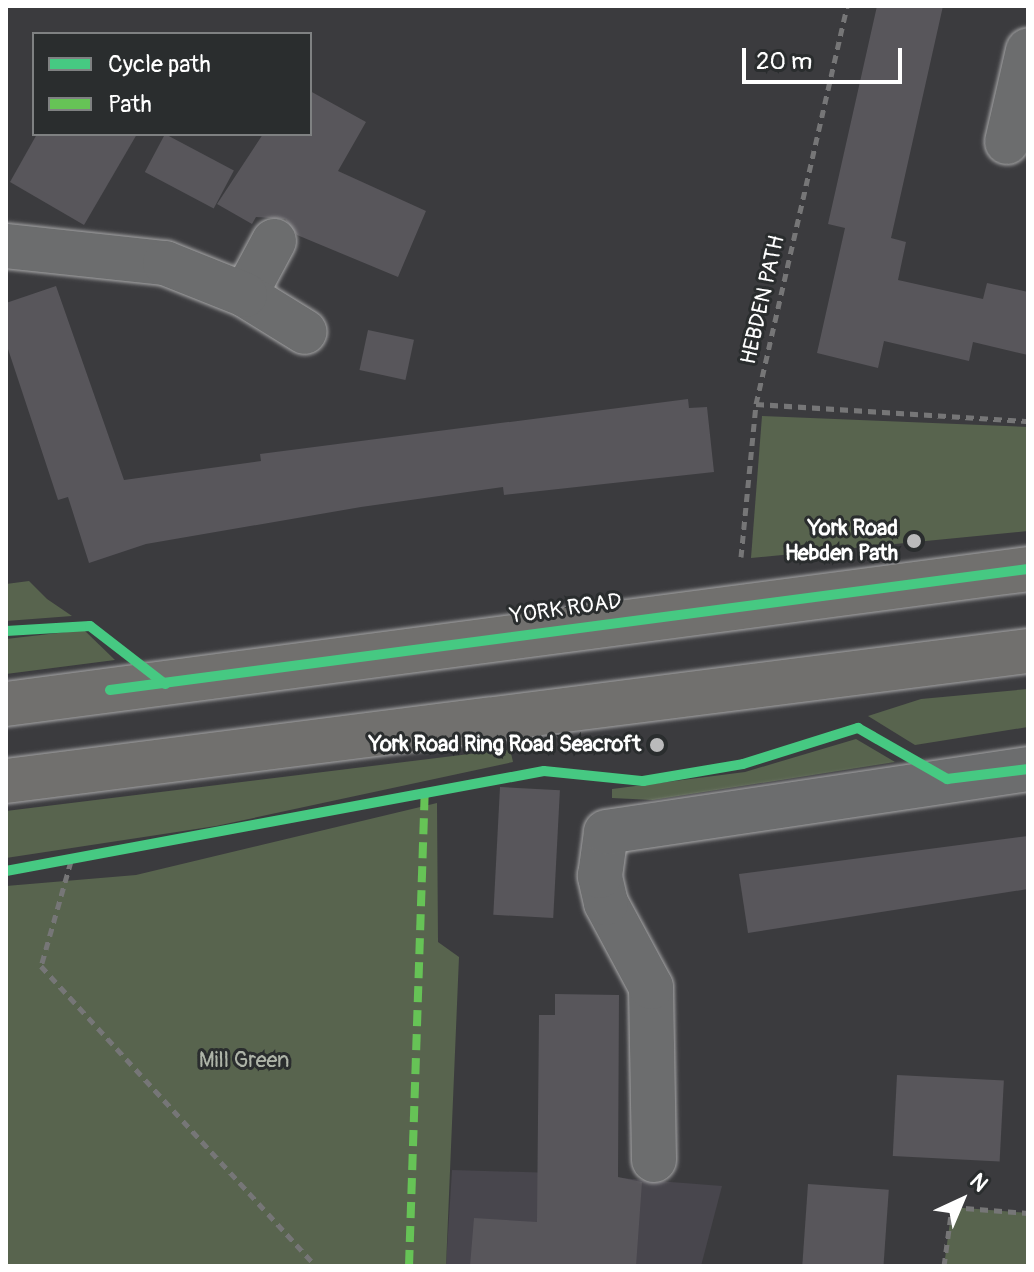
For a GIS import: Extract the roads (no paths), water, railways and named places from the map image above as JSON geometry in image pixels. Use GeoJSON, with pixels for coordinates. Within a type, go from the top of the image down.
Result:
{"type":"FeatureCollection","features":[{"type":"Feature","properties":{"kind":"highway","name":"YORK ROAD"},"geometry":{"type":"LineString","coordinates":[[6,704],[1028,569]]}},
{"type":"Feature","properties":{"kind":"highway"},"geometry":{"type":"LineString","coordinates":[[6,781],[1028,651]]}},
{"type":"Feature","properties":{"kind":"street"},"geometry":{"type":"LineString","coordinates":[[1007,142],[1028,50]]}},
{"type":"Feature","properties":{"kind":"street"},"geometry":{"type":"LineString","coordinates":[[245,295],[274,241]]}},
{"type":"Feature","properties":{"kind":"street"},"geometry":{"type":"LineString","coordinates":[[6,246],[165,263],[245,295],[305,332]]}},
{"type":"Feature","properties":{"kind":"street"},"geometry":{"type":"LineString","coordinates":[[654,1160],[651,987],[606,903],[600,876],[606,832],[1028,769]]}},
{"type":"Feature","properties":{"kind":"place","name":"York Road Hebden Path"},"geometry":{"type":"Point","coordinates":[914,541]}},
{"type":"Feature","properties":{"kind":"place","name":"York Road Ring Road Seacroft"},"geometry":{"type":"Point","coordinates":[657,745]}},
{"type":"Feature","properties":{"kind":"park label","name":"Mill Green"},"geometry":{"type":"Point","coordinates":[244,1061]}}]}
